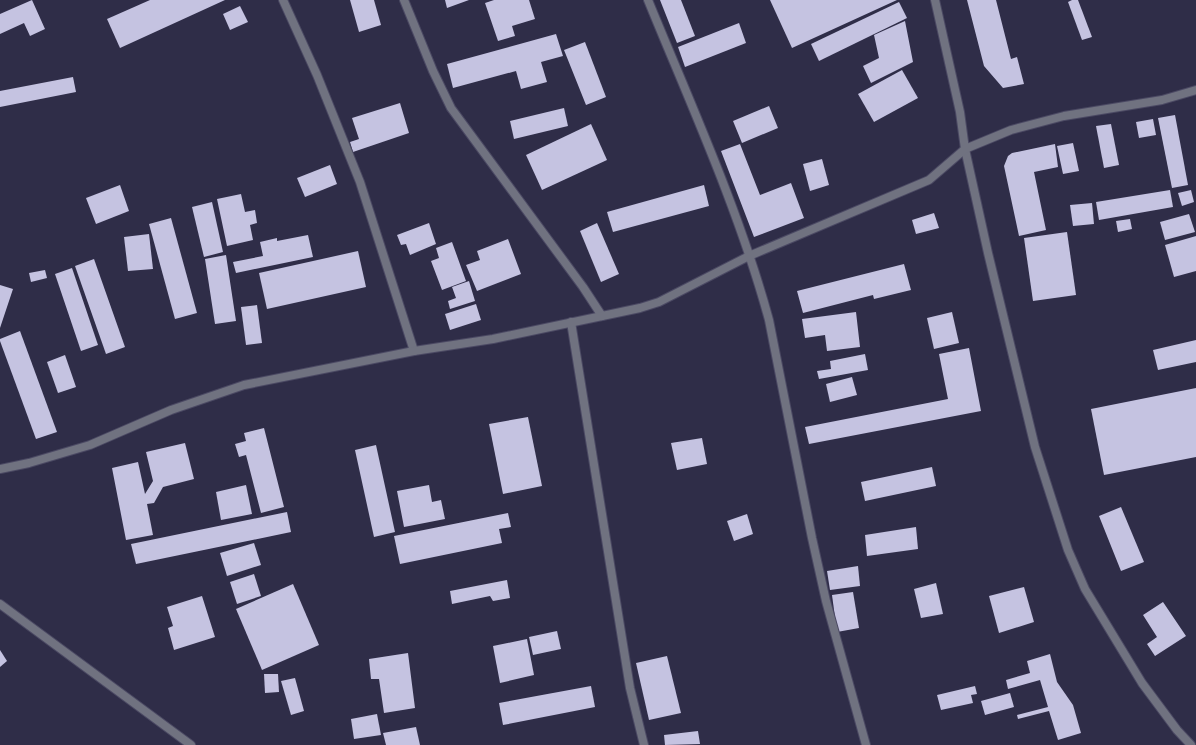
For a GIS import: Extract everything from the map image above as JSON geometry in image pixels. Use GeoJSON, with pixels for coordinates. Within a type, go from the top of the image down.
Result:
{"type":"FeatureCollection","features":[{"type":"Feature","properties":{"kind":"street"},"geometry":{"type":"LineString","coordinates":[[283,0],[317,75],[358,175],[414,351]]}},
{"type":"Feature","properties":{"kind":"street"},"geometry":{"type":"LineString","coordinates":[[404,0],[433,71],[451,108],[578,280],[602,316]]}},
{"type":"Feature","properties":{"kind":"street"},"geometry":{"type":"LineString","coordinates":[[648,0],[725,192],[749,256],[769,320],[826,601],[866,745]]}},
{"type":"Feature","properties":{"kind":"street"},"geometry":{"type":"LineString","coordinates":[[934,0],[960,112],[965,148],[988,253],[1035,447],[1068,550],[1085,589],[1142,683],[1177,730],[1191,745]]}},
{"type":"Feature","properties":{"kind":"street"},"geometry":{"type":"LineString","coordinates":[[0,469],[29,463],[90,445],[171,410],[244,384],[414,351],[492,339],[602,316],[659,302],[749,256],[929,180],[965,148],[1011,130],[1064,116],[1162,100],[1196,90]]}},
{"type":"Feature","properties":{"kind":"street"},"geometry":{"type":"LineString","coordinates":[[571,322],[630,688],[644,745]]}},
{"type":"Feature","properties":{"kind":"street"},"geometry":{"type":"LineString","coordinates":[[0,604],[191,745]]}},
{"type":"Feature","properties":{"kind":"building"},"geometry":{"type":"Polygon","coordinates":[[[32,0],[45,29],[30,36],[24,23],[0,34],[0,14],[32,0]]]}},
{"type":"Feature","properties":{"kind":"building"},"geometry":{"type":"Polygon","coordinates":[[[150,0],[225,0],[120,48],[107,19],[150,0]]]}},
{"type":"Feature","properties":{"kind":"building"},"geometry":{"type":"Polygon","coordinates":[[[350,0],[374,0],[381,25],[359,32],[350,0]]]}},
{"type":"Feature","properties":{"kind":"building"},"geometry":{"type":"Polygon","coordinates":[[[445,0],[469,0],[447,8],[445,0]]]}},
{"type":"Feature","properties":{"kind":"building"},"geometry":{"type":"Polygon","coordinates":[[[494,0],[529,0],[535,19],[512,26],[515,36],[498,41],[485,3],[494,0]]]}},
{"type":"Feature","properties":{"kind":"building"},"geometry":{"type":"Polygon","coordinates":[[[660,0],[681,0],[695,36],[677,43],[660,0]]]}},
{"type":"Feature","properties":{"kind":"building"},"geometry":{"type":"Polygon","coordinates":[[[770,0],[897,0],[792,48],[770,0]]]}},
{"type":"Feature","properties":{"kind":"building"},"geometry":{"type":"Polygon","coordinates":[[[967,0],[996,0],[1011,59],[1017,57],[1024,84],[1003,88],[984,66],[967,0]]]}},
{"type":"Feature","properties":{"kind":"building"},"geometry":{"type":"Polygon","coordinates":[[[1078,0],[1092,37],[1082,40],[1068,2],[1078,0]]]}},
{"type":"Feature","properties":{"kind":"building"},"geometry":{"type":"Polygon","coordinates":[[[899,2],[907,18],[819,61],[811,44],[899,2]]]}},
{"type":"Feature","properties":{"kind":"building"},"geometry":{"type":"Polygon","coordinates":[[[240,6],[248,22],[230,30],[223,14],[240,6]]]}},
{"type":"Feature","properties":{"kind":"building"},"geometry":{"type":"Polygon","coordinates":[[[905,21],[913,62],[871,83],[863,66],[879,58],[874,35],[905,21]]]}},
{"type":"Feature","properties":{"kind":"building"},"geometry":{"type":"Polygon","coordinates":[[[739,23],[746,43],[685,67],[678,47],[739,23]]]}},
{"type":"Feature","properties":{"kind":"building"},"geometry":{"type":"Polygon","coordinates":[[[556,34],[563,56],[541,62],[547,82],[521,89],[516,71],[453,88],[447,64],[556,34]]]}},
{"type":"Feature","properties":{"kind":"building"},"geometry":{"type":"Polygon","coordinates":[[[585,42],[606,97],[586,105],[564,50],[585,42]]]}},
{"type":"Feature","properties":{"kind":"building"},"geometry":{"type":"Polygon","coordinates":[[[902,70],[918,98],[874,122],[858,94],[902,70]]]}},
{"type":"Feature","properties":{"kind":"building"},"geometry":{"type":"Polygon","coordinates":[[[73,77],[76,92],[0,107],[0,91],[73,77]]]}},
{"type":"Feature","properties":{"kind":"building"},"geometry":{"type":"Polygon","coordinates":[[[400,103],[409,133],[353,152],[350,142],[359,139],[352,118],[400,103]]]}},
{"type":"Feature","properties":{"kind":"building"},"geometry":{"type":"Polygon","coordinates":[[[769,106],[778,128],[742,143],[733,121],[769,106]]]}},
{"type":"Feature","properties":{"kind":"building"},"geometry":{"type":"Polygon","coordinates":[[[564,108],[568,126],[514,139],[510,121],[564,108]]]}},
{"type":"Feature","properties":{"kind":"building"},"geometry":{"type":"Polygon","coordinates":[[[1175,115],[1188,185],[1172,188],[1158,118],[1175,115]]]}},
{"type":"Feature","properties":{"kind":"building"},"geometry":{"type":"Polygon","coordinates":[[[1153,119],[1156,135],[1139,138],[1136,122],[1153,119]]]}},
{"type":"Feature","properties":{"kind":"building"},"geometry":{"type":"Polygon","coordinates":[[[591,124],[607,160],[542,190],[526,155],[591,124]]]}},
{"type":"Feature","properties":{"kind":"building"},"geometry":{"type":"Polygon","coordinates":[[[1111,124],[1119,165],[1104,168],[1096,126],[1111,124]]]}},
{"type":"Feature","properties":{"kind":"building"},"geometry":{"type":"Polygon","coordinates":[[[1073,143],[1079,171],[1063,174],[1057,146],[1073,143]]]}},
{"type":"Feature","properties":{"kind":"building"},"geometry":{"type":"Polygon","coordinates":[[[740,144],[760,195],[791,183],[804,218],[754,237],[721,151],[740,144]]]}},
{"type":"Feature","properties":{"kind":"building"},"geometry":{"type":"Polygon","coordinates":[[[1055,144],[1058,167],[1034,172],[1046,230],[1019,236],[1004,166],[1008,156],[1012,153],[1055,144]]]}},
{"type":"Feature","properties":{"kind":"building"},"geometry":{"type":"Polygon","coordinates":[[[822,159],[829,185],[810,191],[803,164],[822,159]]]}},
{"type":"Feature","properties":{"kind":"building"},"geometry":{"type":"Polygon","coordinates":[[[330,165],[337,184],[305,197],[297,178],[330,165]]]}},
{"type":"Feature","properties":{"kind":"building"},"geometry":{"type":"Polygon","coordinates":[[[120,185],[129,211],[96,224],[86,198],[120,185]]]}},
{"type":"Feature","properties":{"kind":"building"},"geometry":{"type":"Polygon","coordinates":[[[704,185],[709,206],[613,232],[607,212],[704,185]]]}},
{"type":"Feature","properties":{"kind":"building"},"geometry":{"type":"Polygon","coordinates":[[[1170,190],[1173,207],[1099,220],[1096,202],[1170,190]]]}},
{"type":"Feature","properties":{"kind":"building"},"geometry":{"type":"Polygon","coordinates":[[[1191,190],[1194,202],[1182,206],[1178,193],[1191,190]]]}},
{"type":"Feature","properties":{"kind":"building"},"geometry":{"type":"Polygon","coordinates":[[[241,194],[245,212],[255,210],[257,223],[250,225],[253,240],[227,246],[217,199],[241,194]]]}},
{"type":"Feature","properties":{"kind":"building"},"geometry":{"type":"Polygon","coordinates":[[[212,202],[223,252],[204,257],[192,207],[212,202]]]}},
{"type":"Feature","properties":{"kind":"building"},"geometry":{"type":"Polygon","coordinates":[[[1092,203],[1094,224],[1073,226],[1070,205],[1092,203]]]}},
{"type":"Feature","properties":{"kind":"building"},"geometry":{"type":"Polygon","coordinates":[[[934,213],[939,228],[916,234],[912,220],[934,213]]]}},
{"type":"Feature","properties":{"kind":"building"},"geometry":{"type":"Polygon","coordinates":[[[1189,214],[1195,232],[1165,240],[1160,222],[1189,214]]]}},
{"type":"Feature","properties":{"kind":"building"},"geometry":{"type":"Polygon","coordinates":[[[171,218],[197,313],[175,319],[149,224],[171,218]]]}},
{"type":"Feature","properties":{"kind":"building"},"geometry":{"type":"Polygon","coordinates":[[[1130,219],[1132,229],[1118,232],[1116,221],[1130,219]]]}},
{"type":"Feature","properties":{"kind":"building"},"geometry":{"type":"Polygon","coordinates":[[[429,223],[436,244],[410,255],[406,244],[401,245],[397,235],[429,223]]]}},
{"type":"Feature","properties":{"kind":"building"},"geometry":{"type":"Polygon","coordinates":[[[597,223],[619,274],[601,282],[580,231],[597,223]]]}},
{"type":"Feature","properties":{"kind":"building"},"geometry":{"type":"Polygon","coordinates":[[[1067,232],[1076,295],[1033,301],[1024,238],[1067,232]]]}},
{"type":"Feature","properties":{"kind":"building"},"geometry":{"type":"Polygon","coordinates":[[[149,234],[153,269],[128,271],[124,237],[149,234]]]}},
{"type":"Feature","properties":{"kind":"building"},"geometry":{"type":"Polygon","coordinates":[[[308,235],[313,257],[236,273],[233,262],[263,256],[260,242],[277,238],[277,241],[308,235]]]}},
{"type":"Feature","properties":{"kind":"building"},"geometry":{"type":"Polygon","coordinates":[[[1196,236],[1196,271],[1174,277],[1165,245],[1196,236]]]}},
{"type":"Feature","properties":{"kind":"building"},"geometry":{"type":"Polygon","coordinates":[[[508,239],[521,274],[477,291],[466,265],[480,260],[477,251],[508,239]]]}},
{"type":"Feature","properties":{"kind":"building"},"geometry":{"type":"Polygon","coordinates":[[[452,242],[466,281],[442,290],[431,261],[439,258],[436,248],[452,242]]]}},
{"type":"Feature","properties":{"kind":"building"},"geometry":{"type":"Polygon","coordinates":[[[358,251],[366,287],[267,309],[259,273],[358,251]]]}},
{"type":"Feature","properties":{"kind":"building"},"geometry":{"type":"Polygon","coordinates":[[[226,255],[236,321],[215,324],[205,259],[226,255]]]}},
{"type":"Feature","properties":{"kind":"building"},"geometry":{"type":"Polygon","coordinates":[[[94,259],[125,347],[106,354],[75,266],[94,259]]]}},
{"type":"Feature","properties":{"kind":"building"},"geometry":{"type":"Polygon","coordinates":[[[904,264],[911,290],[874,299],[873,295],[803,313],[797,291],[904,264]]]}},
{"type":"Feature","properties":{"kind":"building"},"geometry":{"type":"Polygon","coordinates":[[[72,268],[98,345],[81,351],[55,274],[72,268]]]}},
{"type":"Feature","properties":{"kind":"building"},"geometry":{"type":"Polygon","coordinates":[[[45,270],[47,278],[31,282],[29,273],[45,270]]]}},
{"type":"Feature","properties":{"kind":"building"},"geometry":{"type":"Polygon","coordinates":[[[469,281],[475,301],[450,309],[448,301],[456,298],[452,287],[469,281]]]}},
{"type":"Feature","properties":{"kind":"building"},"geometry":{"type":"Polygon","coordinates":[[[0,285],[13,289],[0,328],[0,285]]]}},
{"type":"Feature","properties":{"kind":"building"},"geometry":{"type":"Polygon","coordinates":[[[476,304],[481,320],[450,330],[445,314],[476,304]]]}},
{"type":"Feature","properties":{"kind":"building"},"geometry":{"type":"Polygon","coordinates":[[[257,305],[262,343],[246,345],[241,307],[257,305]]]}},
{"type":"Feature","properties":{"kind":"building"},"geometry":{"type":"Polygon","coordinates":[[[856,312],[860,347],[827,351],[825,335],[805,338],[802,319],[856,312]]]}},
{"type":"Feature","properties":{"kind":"building"},"geometry":{"type":"Polygon","coordinates":[[[952,312],[959,343],[934,349],[927,318],[952,312]]]}},
{"type":"Feature","properties":{"kind":"building"},"geometry":{"type":"Polygon","coordinates":[[[20,331],[57,432],[36,439],[0,341],[0,339],[20,331]]]}},
{"type":"Feature","properties":{"kind":"building"},"geometry":{"type":"Polygon","coordinates":[[[1196,340],[1196,362],[1158,370],[1153,350],[1196,340]]]}},
{"type":"Feature","properties":{"kind":"building"},"geometry":{"type":"Polygon","coordinates":[[[969,348],[981,411],[809,444],[805,427],[948,399],[939,354],[969,348]]]}},
{"type":"Feature","properties":{"kind":"building"},"geometry":{"type":"Polygon","coordinates":[[[865,354],[868,370],[819,379],[817,371],[831,369],[830,361],[865,354]]]}},
{"type":"Feature","properties":{"kind":"building"},"geometry":{"type":"Polygon","coordinates":[[[65,355],[76,387],[58,393],[47,362],[65,355]]]}},
{"type":"Feature","properties":{"kind":"building"},"geometry":{"type":"Polygon","coordinates":[[[852,377],[857,395],[830,402],[826,384],[852,377]]]}},
{"type":"Feature","properties":{"kind":"building"},"geometry":{"type":"Polygon","coordinates":[[[1196,388],[1196,457],[1104,475],[1091,409],[1196,388]]]}},
{"type":"Feature","properties":{"kind":"building"},"geometry":{"type":"Polygon","coordinates":[[[528,417],[542,486],[503,494],[489,424],[528,417]]]}},
{"type":"Feature","properties":{"kind":"building"},"geometry":{"type":"Polygon","coordinates":[[[264,428],[284,507],[261,513],[246,455],[239,457],[235,444],[246,441],[244,433],[264,428]]]}},
{"type":"Feature","properties":{"kind":"building"},"geometry":{"type":"Polygon","coordinates":[[[702,438],[707,464],[677,470],[671,443],[702,438]]]}},
{"type":"Feature","properties":{"kind":"building"},"geometry":{"type":"Polygon","coordinates":[[[185,443],[194,479],[163,487],[154,503],[147,504],[153,535],[126,540],[112,468],[138,462],[145,494],[153,481],[146,452],[185,443]]]}},
{"type":"Feature","properties":{"kind":"building"},"geometry":{"type":"Polygon","coordinates":[[[376,445],[395,532],[374,537],[355,450],[376,445]]]}},
{"type":"Feature","properties":{"kind":"building"},"geometry":{"type":"Polygon","coordinates":[[[932,467],[936,486],[865,501],[861,482],[932,467]]]}},
{"type":"Feature","properties":{"kind":"building"},"geometry":{"type":"Polygon","coordinates":[[[246,485],[252,514],[221,520],[216,492],[246,485]]]}},
{"type":"Feature","properties":{"kind":"building"},"geometry":{"type":"Polygon","coordinates":[[[429,485],[432,502],[441,500],[445,519],[404,527],[397,491],[429,485]]]}},
{"type":"Feature","properties":{"kind":"building"},"geometry":{"type":"Polygon","coordinates":[[[1121,507],[1144,562],[1121,571],[1099,516],[1121,507]]]}},
{"type":"Feature","properties":{"kind":"building"},"geometry":{"type":"Polygon","coordinates":[[[287,512],[291,532],[136,564],[131,544],[287,512]]]}},
{"type":"Feature","properties":{"kind":"building"},"geometry":{"type":"Polygon","coordinates":[[[508,513],[511,527],[499,529],[502,543],[400,564],[394,536],[508,513]]]}},
{"type":"Feature","properties":{"kind":"building"},"geometry":{"type":"Polygon","coordinates":[[[747,514],[753,534],[734,541],[727,521],[747,514]]]}},
{"type":"Feature","properties":{"kind":"building"},"geometry":{"type":"Polygon","coordinates":[[[916,527],[918,549],[867,556],[865,535],[916,527]]]}},
{"type":"Feature","properties":{"kind":"building"},"geometry":{"type":"Polygon","coordinates":[[[254,543],[261,565],[227,576],[220,553],[254,543]]]}},
{"type":"Feature","properties":{"kind":"building"},"geometry":{"type":"Polygon","coordinates":[[[858,566],[860,586],[830,590],[827,571],[858,566]]]}},
{"type":"Feature","properties":{"kind":"building"},"geometry":{"type":"Polygon","coordinates":[[[254,574],[261,596],[237,604],[230,582],[254,574]]]}},
{"type":"Feature","properties":{"kind":"building"},"geometry":{"type":"Polygon","coordinates":[[[507,580],[510,598],[493,601],[490,596],[452,604],[450,591],[507,580]]]}},
{"type":"Feature","properties":{"kind":"building"},"geometry":{"type":"Polygon","coordinates":[[[936,583],[943,614],[921,618],[914,589],[936,583]]]}},
{"type":"Feature","properties":{"kind":"building"},"geometry":{"type":"Polygon","coordinates":[[[293,584],[319,645],[262,670],[236,609],[293,584]]]}},
{"type":"Feature","properties":{"kind":"building"},"geometry":{"type":"Polygon","coordinates":[[[1024,587],[1034,622],[999,633],[989,596],[1024,587]]]}},
{"type":"Feature","properties":{"kind":"building"},"geometry":{"type":"Polygon","coordinates":[[[853,592],[859,628],[837,632],[832,595],[853,592]]]}},
{"type":"Feature","properties":{"kind":"building"},"geometry":{"type":"Polygon","coordinates":[[[202,596],[215,637],[174,650],[168,628],[173,626],[167,607],[202,596]]]}},
{"type":"Feature","properties":{"kind":"building"},"geometry":{"type":"Polygon","coordinates":[[[1163,602],[1186,636],[1155,656],[1147,644],[1157,637],[1143,615],[1163,602]]]}},
{"type":"Feature","properties":{"kind":"building"},"geometry":{"type":"Polygon","coordinates":[[[557,631],[561,649],[533,655],[529,637],[557,631]]]}},
{"type":"Feature","properties":{"kind":"building"},"geometry":{"type":"Polygon","coordinates":[[[527,639],[534,675],[500,683],[493,646],[527,639]]]}},
{"type":"Feature","properties":{"kind":"building"},"geometry":{"type":"Polygon","coordinates":[[[0,650],[7,661],[0,667],[0,650]]]}},
{"type":"Feature","properties":{"kind":"building"},"geometry":{"type":"Polygon","coordinates":[[[408,653],[415,708],[384,713],[379,679],[371,679],[369,659],[408,653]]]}},
{"type":"Feature","properties":{"kind":"building"},"geometry":{"type":"Polygon","coordinates":[[[1050,654],[1057,682],[1073,705],[1081,733],[1058,740],[1049,711],[1018,719],[1017,715],[1048,707],[1040,680],[1008,689],[1006,680],[1030,673],[1027,661],[1050,654]]]}},
{"type":"Feature","properties":{"kind":"building"},"geometry":{"type":"Polygon","coordinates":[[[667,656],[681,713],[649,720],[636,663],[667,656]]]}},
{"type":"Feature","properties":{"kind":"building"},"geometry":{"type":"Polygon","coordinates":[[[264,674],[278,674],[279,692],[265,693],[264,674]]]}},
{"type":"Feature","properties":{"kind":"building"},"geometry":{"type":"Polygon","coordinates":[[[295,678],[304,711],[291,715],[281,681],[295,678]]]}},
{"type":"Feature","properties":{"kind":"building"},"geometry":{"type":"Polygon","coordinates":[[[591,686],[595,707],[503,725],[499,703],[591,686]]]}},
{"type":"Feature","properties":{"kind":"building"},"geometry":{"type":"Polygon","coordinates":[[[975,686],[977,694],[971,695],[973,703],[941,710],[937,695],[975,686]]]}},
{"type":"Feature","properties":{"kind":"building"},"geometry":{"type":"Polygon","coordinates":[[[1010,693],[1014,707],[985,715],[981,701],[1010,693]]]}},
{"type":"Feature","properties":{"kind":"building"},"geometry":{"type":"Polygon","coordinates":[[[377,714],[381,735],[354,739],[351,719],[377,714]]]}},
{"type":"Feature","properties":{"kind":"building"},"geometry":{"type":"Polygon","coordinates":[[[416,727],[420,745],[386,745],[383,733],[416,727]]]}},
{"type":"Feature","properties":{"kind":"building"},"geometry":{"type":"Polygon","coordinates":[[[698,731],[700,744],[665,745],[664,735],[698,731]]]}}]}
